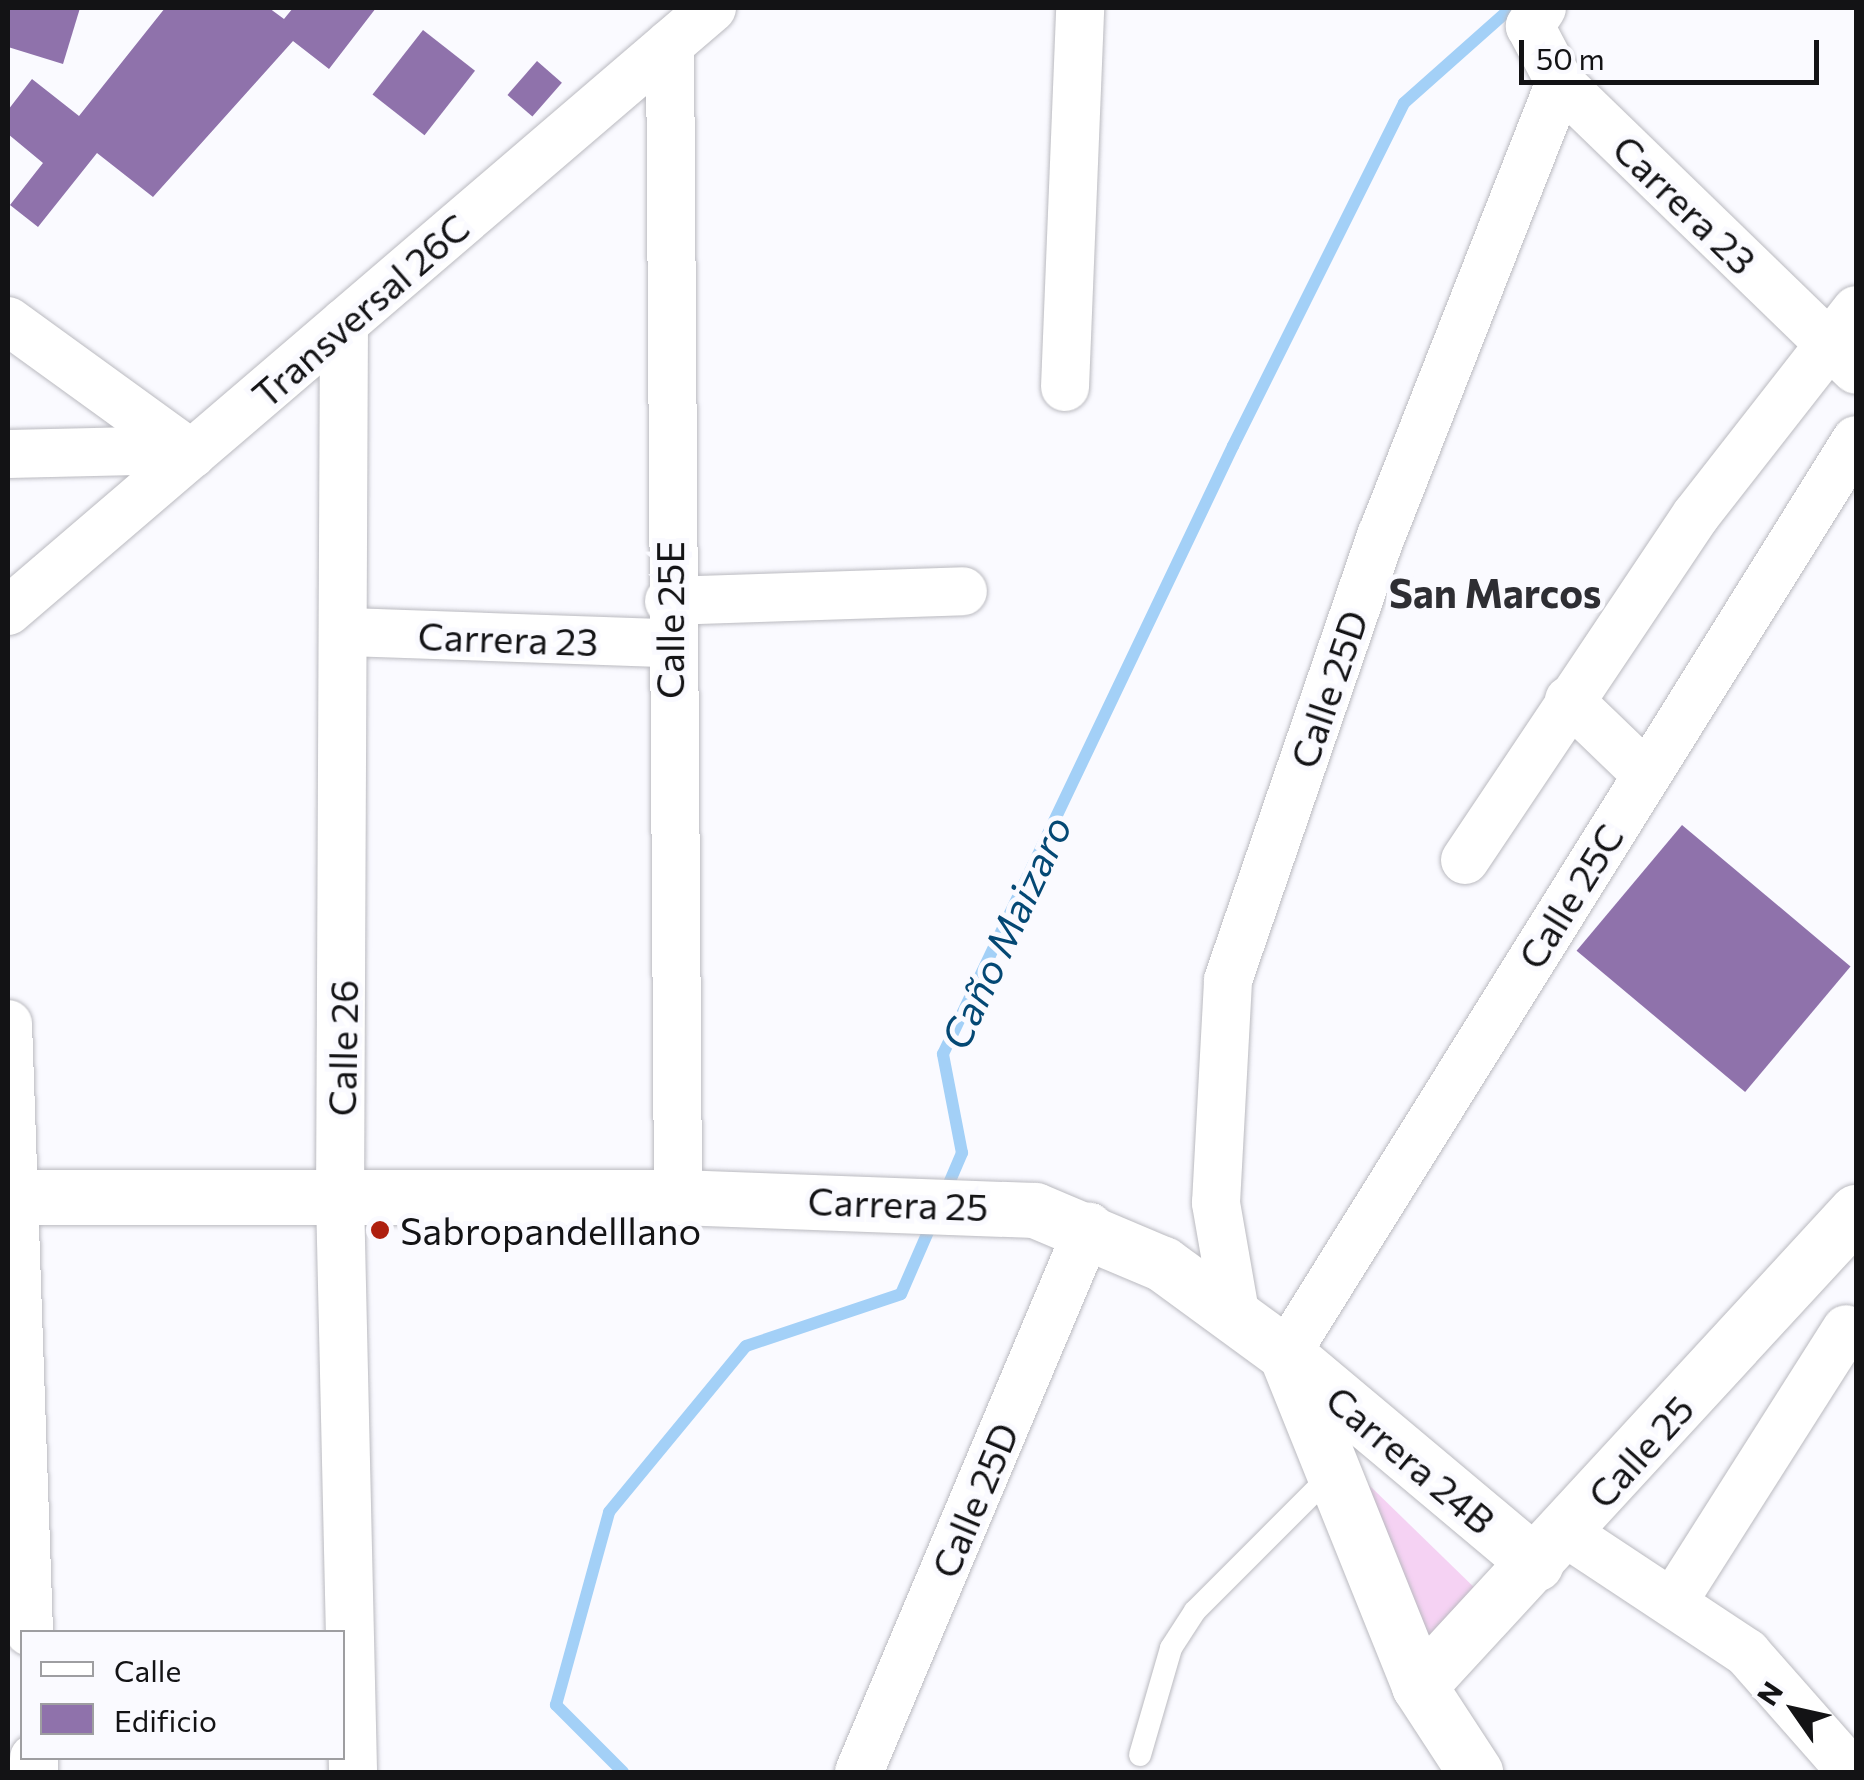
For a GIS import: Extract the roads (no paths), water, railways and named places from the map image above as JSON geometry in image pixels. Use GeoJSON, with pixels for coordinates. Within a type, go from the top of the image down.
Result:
{"type":"FeatureCollection","features":[{"type":"Feature","properties":{"kind":"street","name":"Transversal 26C"},"geometry":{"type":"LineString","coordinates":[[8,611],[186,452],[344,323],[712,8]]}},
{"type":"Feature","properties":{"kind":"street"},"geometry":{"type":"LineString","coordinates":[[1066,387],[1080,8]]}},
{"type":"Feature","properties":{"kind":"street","name":"Carrera 23"},"geometry":{"type":"LineString","coordinates":[[1536,17],[1560,84],[1847,340]]}},
{"type":"Feature","properties":{"kind":"street","name":"Calle 25E"},"geometry":{"type":"LineString","coordinates":[[670,44],[668,622],[678,1197]]}},
{"type":"Feature","properties":{"kind":"street","name":"Calle 25D"},"geometry":{"type":"LineString","coordinates":[[1236,1318],[1216,1203],[1228,980],[1382,534],[1560,84]]}},
{"type":"Feature","properties":{"kind":"street"},"geometry":{"type":"LineString","coordinates":[[8,321],[186,452]]}},
{"type":"Feature","properties":{"kind":"street","name":"Calle 26"},"geometry":{"type":"LineString","coordinates":[[344,323],[348,632],[340,1197],[352,1772]]}},
{"type":"Feature","properties":{"kind":"street"},"geometry":{"type":"LineString","coordinates":[[1464,860],[1569,700],[1847,340]]}},
{"type":"Feature","properties":{"kind":"street","name":"Calle 25C"},"geometry":{"type":"LineString","coordinates":[[1286,1354],[1856,440]]}},
{"type":"Feature","properties":{"kind":"street"},"geometry":{"type":"LineString","coordinates":[[8,454],[186,452]]}},
{"type":"Feature","properties":{"kind":"street","name":"Carrera 23"},"geometry":{"type":"LineString","coordinates":[[348,632],[668,622],[962,591]]}},
{"type":"Feature","properties":{"kind":"street"},"geometry":{"type":"LineString","coordinates":[[1569,700],[1646,774]]}},
{"type":"Feature","properties":{"kind":"street"},"geometry":{"type":"LineString","coordinates":[[8,1024],[10,1197],[29,1630]]}},
{"type":"Feature","properties":{"kind":"street","name":"Carrera 25"},"geometry":{"type":"LineString","coordinates":[[10,1197],[678,1197],[969,1202],[1089,1227],[1162,1264],[1286,1354]]}},
{"type":"Feature","properties":{"kind":"street","name":"Calle 25"},"geometry":{"type":"LineString","coordinates":[[1419,1686],[1551,1549],[1856,1212]]}},
{"type":"Feature","properties":{"kind":"street","name":"Calle 25D"},"geometry":{"type":"LineString","coordinates":[[859,1772],[1089,1227]]}},
{"type":"Feature","properties":{"kind":"street"},"geometry":{"type":"LineString","coordinates":[[1673,1602],[1852,1332],[1787,1287]]}},
{"type":"Feature","properties":{"kind":"street"},"geometry":{"type":"LineString","coordinates":[[1286,1354],[1419,1686],[1475,1772]]}},
{"type":"Feature","properties":{"kind":"street","name":"Carrera 24B"},"geometry":{"type":"LineString","coordinates":[[1286,1354],[1551,1549],[1673,1602],[1781,1684],[1852,1772]]}},
{"type":"Feature","properties":{"kind":"lane"},"geometry":{"type":"LineString","coordinates":[[1140,1756],[1170,1648],[1195,1610],[1333,1472]]}},
{"type":"Feature","properties":{"kind":"waterway","name":"Caño Maizaro"},"geometry":{"type":"LineString","coordinates":[[944,1195],[962,1153],[943,1054],[1233,446],[1404,103],[1511,8]]}},
{"type":"Feature","properties":{"kind":"waterway","name":"Caño Maizaro"},"geometry":{"type":"LineString","coordinates":[[623,1772],[556,1705],[609,1512],[746,1346],[901,1294],[934,1218]]}},
{"type":"Feature","properties":{"kind":"place","name":"Sabropandelllano"},"geometry":{"type":"Point","coordinates":[380,1230]}},
{"type":"Feature","properties":{"kind":"district","name":"San Marcos"},"geometry":{"type":"Point","coordinates":[1495,592]}}]}
